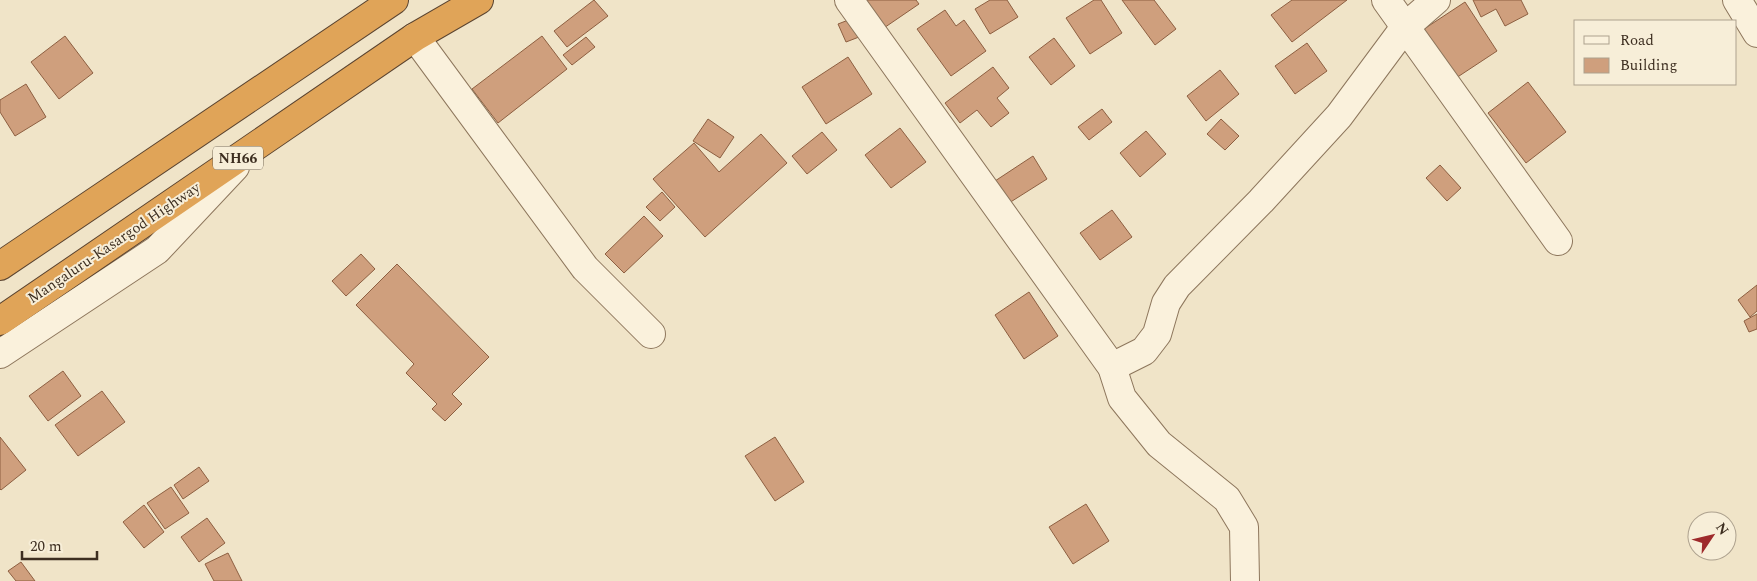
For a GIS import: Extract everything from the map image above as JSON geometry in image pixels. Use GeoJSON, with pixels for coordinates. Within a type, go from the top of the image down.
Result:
{"type":"FeatureCollection","features":[{"type":"Feature","properties":{"kind":"highway","name":"NH66"},"geometry":{"type":"LineString","coordinates":[[0,266],[394,0]]}},
{"type":"Feature","properties":{"kind":"highway","name":"Mangaluru-Kasargod Highway"},"geometry":{"type":"LineString","coordinates":[[0,321],[414,37],[479,0]]}},
{"type":"Feature","properties":{"kind":"street"},"geometry":{"type":"LineString","coordinates":[[849,0],[1112,366],[1122,398],[1159,444],[1227,499],[1244,527],[1245,581]]}},
{"type":"Feature","properties":{"kind":"street"},"geometry":{"type":"LineString","coordinates":[[1386,0],[1558,241]]}},
{"type":"Feature","properties":{"kind":"street"},"geometry":{"type":"LineString","coordinates":[[1112,366],[1144,350],[1157,334],[1166,304],[1177,286],[1261,201],[1339,116],[1405,27],[1436,0]]}},
{"type":"Feature","properties":{"kind":"street"},"geometry":{"type":"LineString","coordinates":[[1737,0],[1757,33]]}},
{"type":"Feature","properties":{"kind":"street"},"geometry":{"type":"LineString","coordinates":[[414,37],[585,268],[651,334]]}},
{"type":"Feature","properties":{"kind":"street"},"geometry":{"type":"LineString","coordinates":[[0,354],[157,250],[255,146]]}},
{"type":"Feature","properties":{"kind":"building"},"geometry":{"type":"Polygon","coordinates":[[[594,0],[608,16],[567,47],[554,31],[594,0]]]}},
{"type":"Feature","properties":{"kind":"building"},"geometry":{"type":"Polygon","coordinates":[[[857,0],[916,0],[919,4],[878,32],[857,0]]]}},
{"type":"Feature","properties":{"kind":"building"},"geometry":{"type":"Polygon","coordinates":[[[990,0],[1007,0],[1018,17],[990,34],[975,9],[990,0]]]}},
{"type":"Feature","properties":{"kind":"building"},"geometry":{"type":"Polygon","coordinates":[[[1094,0],[1101,0],[1122,33],[1090,54],[1066,18],[1094,0]]]}},
{"type":"Feature","properties":{"kind":"building"},"geometry":{"type":"Polygon","coordinates":[[[1122,0],[1154,0],[1176,29],[1155,45],[1122,0]]]}},
{"type":"Feature","properties":{"kind":"building"},"geometry":{"type":"Polygon","coordinates":[[[1292,0],[1347,0],[1292,42],[1271,15],[1292,0]]]}},
{"type":"Feature","properties":{"kind":"building"},"geometry":{"type":"Polygon","coordinates":[[[1473,0],[1521,0],[1528,14],[1505,26],[1496,9],[1481,17],[1473,0]]]}},
{"type":"Feature","properties":{"kind":"building"},"geometry":{"type":"Polygon","coordinates":[[[1465,2],[1497,51],[1453,80],[1421,31],[1465,2]]]}},
{"type":"Feature","properties":{"kind":"building"},"geometry":{"type":"Polygon","coordinates":[[[945,10],[956,26],[964,20],[986,51],[951,76],[917,29],[945,10]]]}},
{"type":"Feature","properties":{"kind":"building"},"geometry":{"type":"Polygon","coordinates":[[[851,19],[859,37],[846,42],[838,24],[851,19]]]}},
{"type":"Feature","properties":{"kind":"building"},"geometry":{"type":"Polygon","coordinates":[[[65,36],[93,73],[59,99],[31,62],[65,36]]]}},
{"type":"Feature","properties":{"kind":"building"},"geometry":{"type":"Polygon","coordinates":[[[542,36],[567,69],[498,123],[472,89],[542,36]]]}},
{"type":"Feature","properties":{"kind":"building"},"geometry":{"type":"Polygon","coordinates":[[[586,37],[595,47],[572,65],[563,55],[586,37]]]}},
{"type":"Feature","properties":{"kind":"building"},"geometry":{"type":"Polygon","coordinates":[[[1054,38],[1075,66],[1051,85],[1029,57],[1054,38]]]}},
{"type":"Feature","properties":{"kind":"building"},"geometry":{"type":"Polygon","coordinates":[[[1307,43],[1327,71],[1295,94],[1275,66],[1307,43]]]}},
{"type":"Feature","properties":{"kind":"building"},"geometry":{"type":"Polygon","coordinates":[[[848,57],[872,94],[826,124],[802,87],[848,57]]]}},
{"type":"Feature","properties":{"kind":"building"},"geometry":{"type":"Polygon","coordinates":[[[993,67],[1009,88],[997,98],[1009,113],[991,127],[977,110],[960,123],[945,103],[993,67]]]}},
{"type":"Feature","properties":{"kind":"building"},"geometry":{"type":"Polygon","coordinates":[[[1220,70],[1239,94],[1206,121],[1187,96],[1220,70]]]}},
{"type":"Feature","properties":{"kind":"building"},"geometry":{"type":"Polygon","coordinates":[[[1528,82],[1566,132],[1526,163],[1488,113],[1528,82]]]}},
{"type":"Feature","properties":{"kind":"building"},"geometry":{"type":"Polygon","coordinates":[[[26,84],[46,117],[15,136],[0,112],[0,100],[26,84]]]}},
{"type":"Feature","properties":{"kind":"building"},"geometry":{"type":"Polygon","coordinates":[[[1102,109],[1112,122],[1089,140],[1078,127],[1102,109]]]}},
{"type":"Feature","properties":{"kind":"building"},"geometry":{"type":"Polygon","coordinates":[[[708,119],[734,137],[720,158],[693,141],[708,119]]]}},
{"type":"Feature","properties":{"kind":"building"},"geometry":{"type":"Polygon","coordinates":[[[1221,119],[1239,136],[1225,150],[1207,134],[1221,119]]]}},
{"type":"Feature","properties":{"kind":"building"},"geometry":{"type":"Polygon","coordinates":[[[900,128],[926,162],[891,188],[865,155],[900,128]]]}},
{"type":"Feature","properties":{"kind":"building"},"geometry":{"type":"Polygon","coordinates":[[[1146,131],[1166,154],[1140,177],[1120,153],[1146,131]]]}},
{"type":"Feature","properties":{"kind":"building"},"geometry":{"type":"Polygon","coordinates":[[[822,132],[837,150],[807,174],[792,156],[822,132]]]}},
{"type":"Feature","properties":{"kind":"building"},"geometry":{"type":"Polygon","coordinates":[[[761,134],[787,163],[705,237],[653,179],[694,143],[719,172],[761,134]]]}},
{"type":"Feature","properties":{"kind":"building"},"geometry":{"type":"Polygon","coordinates":[[[1033,156],[1047,179],[1009,203],[995,181],[1033,156]]]}},
{"type":"Feature","properties":{"kind":"building"},"geometry":{"type":"Polygon","coordinates":[[[1440,165],[1461,188],[1447,201],[1426,178],[1440,165]]]}},
{"type":"Feature","properties":{"kind":"building"},"geometry":{"type":"Polygon","coordinates":[[[662,192],[675,207],[660,221],[646,207],[662,192]]]}},
{"type":"Feature","properties":{"kind":"building"},"geometry":{"type":"Polygon","coordinates":[[[1112,210],[1132,237],[1100,260],[1080,233],[1112,210]]]}},
{"type":"Feature","properties":{"kind":"building"},"geometry":{"type":"Polygon","coordinates":[[[644,216],[663,236],[624,273],[605,254],[644,216]]]}},
{"type":"Feature","properties":{"kind":"building"},"geometry":{"type":"Polygon","coordinates":[[[361,254],[375,269],[346,296],[332,281],[361,254]]]}},
{"type":"Feature","properties":{"kind":"building"},"geometry":{"type":"Polygon","coordinates":[[[397,264],[489,357],[452,394],[462,404],[445,421],[432,409],[437,404],[406,373],[414,364],[356,305],[397,264]]]}},
{"type":"Feature","properties":{"kind":"building"},"geometry":{"type":"Polygon","coordinates":[[[1757,285],[1757,311],[1750,317],[1738,300],[1757,285]]]}},
{"type":"Feature","properties":{"kind":"building"},"geometry":{"type":"Polygon","coordinates":[[[1029,292],[1058,336],[1024,359],[995,315],[1029,292]]]}},
{"type":"Feature","properties":{"kind":"building"},"geometry":{"type":"Polygon","coordinates":[[[1757,314],[1757,329],[1749,332],[1744,321],[1757,314]]]}},
{"type":"Feature","properties":{"kind":"building"},"geometry":{"type":"Polygon","coordinates":[[[63,371],[81,396],[48,421],[29,396],[63,371]]]}},
{"type":"Feature","properties":{"kind":"building"},"geometry":{"type":"Polygon","coordinates":[[[102,391],[125,422],[78,456],[55,425],[102,391]]]}},
{"type":"Feature","properties":{"kind":"building"},"geometry":{"type":"Polygon","coordinates":[[[0,437],[26,470],[1,490],[0,489],[0,437]]]}},
{"type":"Feature","properties":{"kind":"building"},"geometry":{"type":"Polygon","coordinates":[[[775,437],[804,482],[775,501],[745,456],[775,437]]]}},
{"type":"Feature","properties":{"kind":"building"},"geometry":{"type":"Polygon","coordinates":[[[199,467],[209,481],[183,499],[174,485],[199,467]]]}},
{"type":"Feature","properties":{"kind":"building"},"geometry":{"type":"Polygon","coordinates":[[[171,487],[189,513],[165,529],[147,503],[171,487]]]}},
{"type":"Feature","properties":{"kind":"building"},"geometry":{"type":"Polygon","coordinates":[[[1086,504],[1109,541],[1073,564],[1049,527],[1086,504]]]}},
{"type":"Feature","properties":{"kind":"building"},"geometry":{"type":"Polygon","coordinates":[[[144,505],[164,532],[144,548],[123,522],[144,505]]]}},
{"type":"Feature","properties":{"kind":"building"},"geometry":{"type":"Polygon","coordinates":[[[207,518],[225,543],[199,562],[181,537],[207,518]]]}},
{"type":"Feature","properties":{"kind":"building"},"geometry":{"type":"Polygon","coordinates":[[[228,553],[242,581],[214,581],[205,564],[228,553]]]}},
{"type":"Feature","properties":{"kind":"building"},"geometry":{"type":"Polygon","coordinates":[[[21,562],[35,581],[16,581],[8,571],[21,562]]]}}]}
